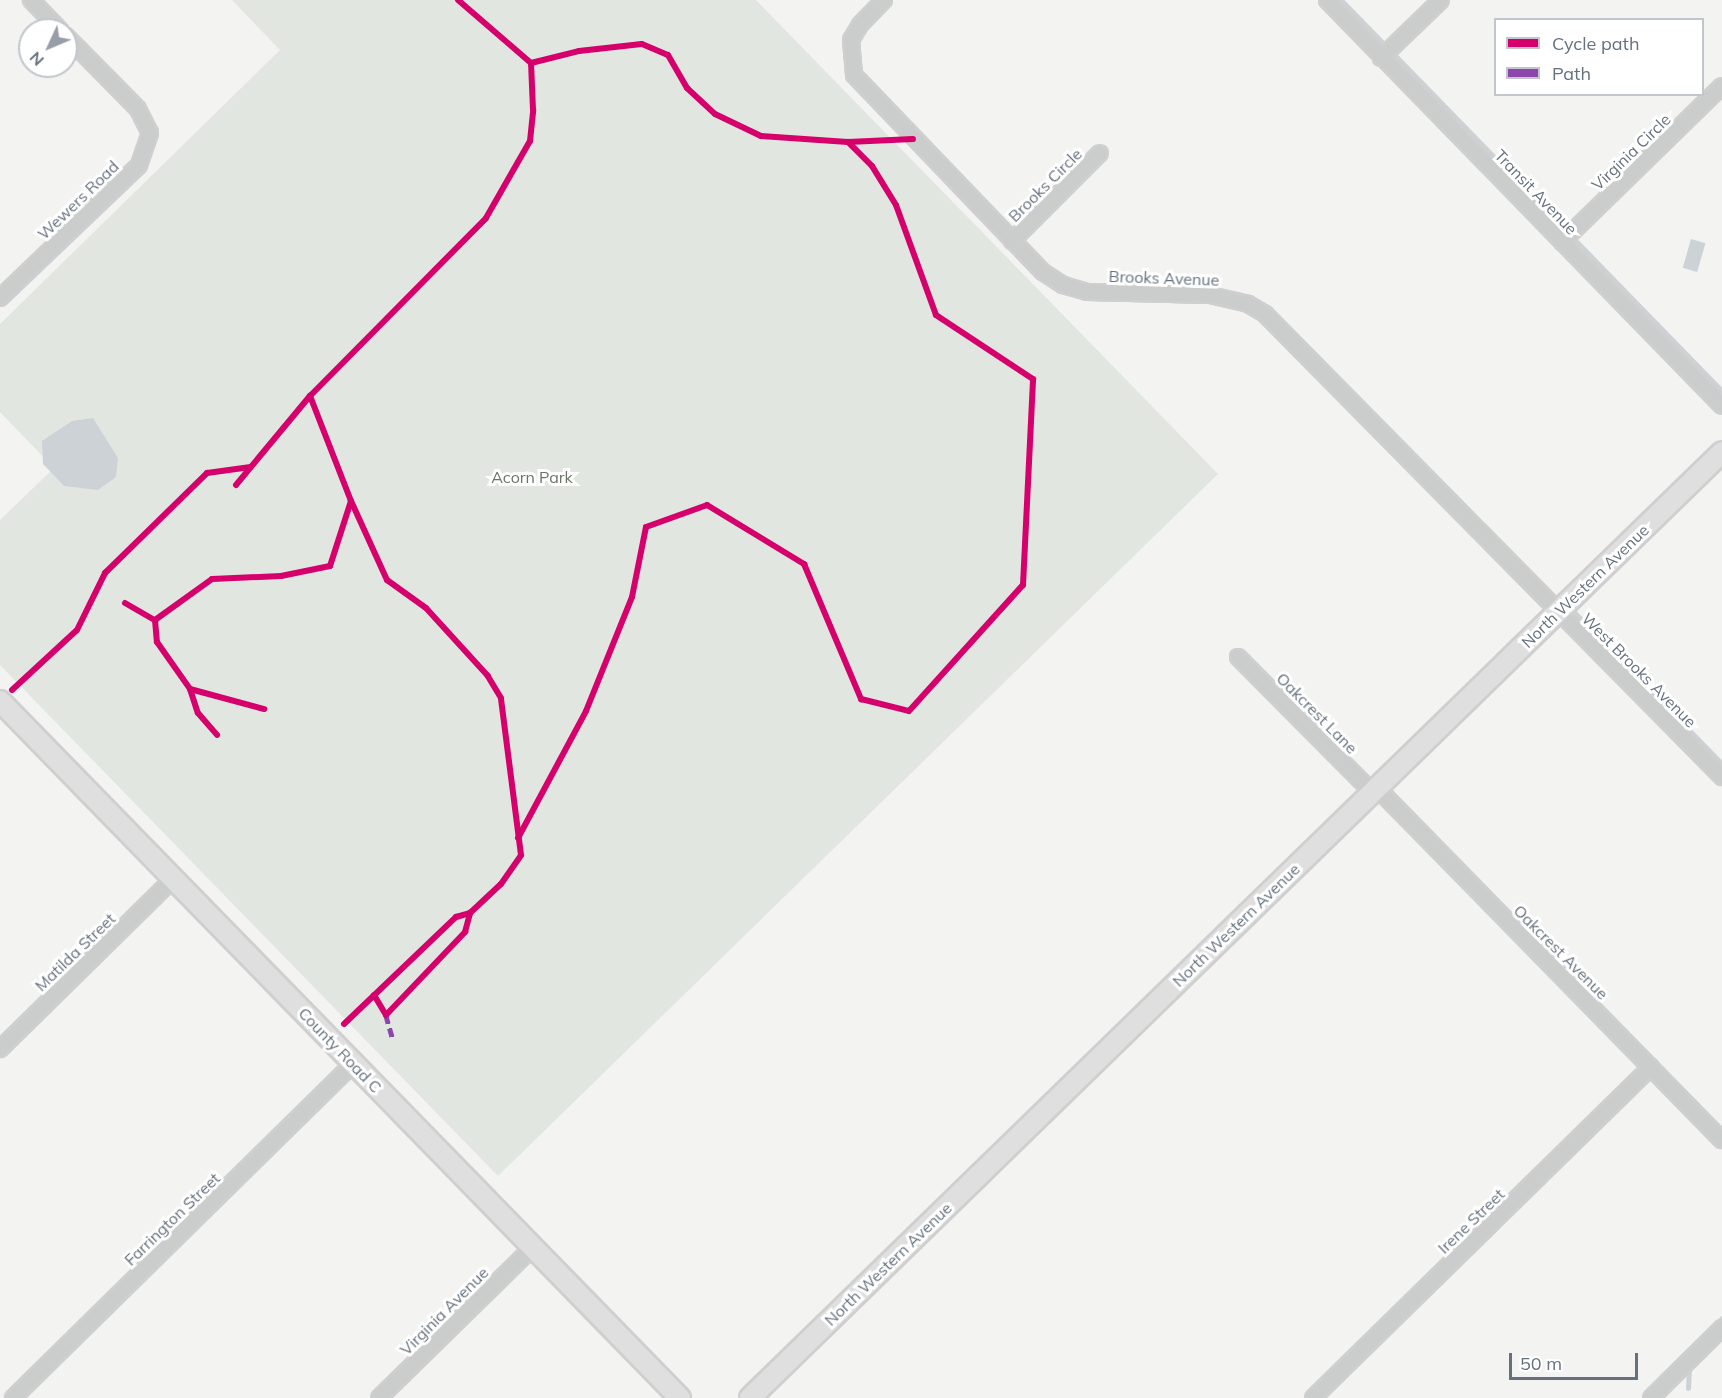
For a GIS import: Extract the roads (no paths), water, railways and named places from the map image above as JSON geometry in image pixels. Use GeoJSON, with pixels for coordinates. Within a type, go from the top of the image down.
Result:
{"type":"FeatureCollection","features":[{"type":"Feature","properties":{"kind":"street"},"geometry":{"type":"LineString","coordinates":[[31,0],[48,18]]}},
{"type":"Feature","properties":{"kind":"street","name":"Brooks Avenue"},"geometry":{"type":"LineString","coordinates":[[884,0],[860,25],[851,40],[849,58],[862,87],[1043,272],[1063,285],[1087,292],[1230,298],[1265,314],[1558,612]]}},
{"type":"Feature","properties":{"kind":"street","name":"Transit Avenue"},"geometry":{"type":"LineString","coordinates":[[1327,0],[1722,406]]}},
{"type":"Feature","properties":{"kind":"street"},"geometry":{"type":"LineString","coordinates":[[1381,58],[1441,0]]}},
{"type":"Feature","properties":{"kind":"street","name":"Wewers Road"},"geometry":{"type":"LineString","coordinates":[[0,298],[139,165],[150,133],[138,109],[78,48]]}},
{"type":"Feature","properties":{"kind":"street","name":"Virginia Circle"},"geometry":{"type":"LineString","coordinates":[[1562,242],[1722,86]]}},
{"type":"Feature","properties":{"kind":"street","name":"Brooks Circle"},"geometry":{"type":"LineString","coordinates":[[1012,241],[1100,153]]}},
{"type":"Feature","properties":{"kind":"street","name":"North Western Avenue"},"geometry":{"type":"LineString","coordinates":[[750,1398],[1722,452]]}},
{"type":"Feature","properties":{"kind":"street","name":"West Brooks Avenue"},"geometry":{"type":"LineString","coordinates":[[1558,612],[1722,777]]}},
{"type":"Feature","properties":{"kind":"street","name":"Oakcrest Lane"},"geometry":{"type":"LineString","coordinates":[[1238,657],[1375,791]]}},
{"type":"Feature","properties":{"kind":"street","name":"County Road C"},"geometry":{"type":"LineString","coordinates":[[0,701],[680,1398]]}},
{"type":"Feature","properties":{"kind":"street","name":"Oakcrest Avenue"},"geometry":{"type":"LineString","coordinates":[[1375,791],[1722,1140]]}},
{"type":"Feature","properties":{"kind":"street","name":"Matilda Street"},"geometry":{"type":"LineString","coordinates":[[0,1049],[173,879]]}},
{"type":"Feature","properties":{"kind":"street","name":"Farrington Street"},"geometry":{"type":"LineString","coordinates":[[13,1398],[353,1064]]}},
{"type":"Feature","properties":{"kind":"street","name":"Irene Street"},"geometry":{"type":"LineString","coordinates":[[1313,1398],[1651,1067]]}},
{"type":"Feature","properties":{"kind":"street","name":"Virginia Avenue"},"geometry":{"type":"LineString","coordinates":[[380,1398],[532,1247]]}},
{"type":"Feature","properties":{"kind":"street"},"geometry":{"type":"LineString","coordinates":[[1651,1398],[1722,1328]]}},
{"type":"Feature","properties":{"kind":"waterway"},"geometry":{"type":"LineString","coordinates":[[1341,0],[1722,391]]}},
{"type":"Feature","properties":{"kind":"waterway"},"geometry":{"type":"LineString","coordinates":[[1563,600],[1559,596],[1609,549]]}},
{"type":"Feature","properties":{"kind":"waterway"},"geometry":{"type":"LineString","coordinates":[[1569,607],[1722,764]]}},
{"type":"Feature","properties":{"kind":"waterway"},"geometry":{"type":"LineString","coordinates":[[1688,1388],[1690,1350],[1722,1318]]}},
{"type":"Feature","properties":{"kind":"park label","name":"Acorn Park"},"geometry":{"type":"Point","coordinates":[532,477]}}]}
